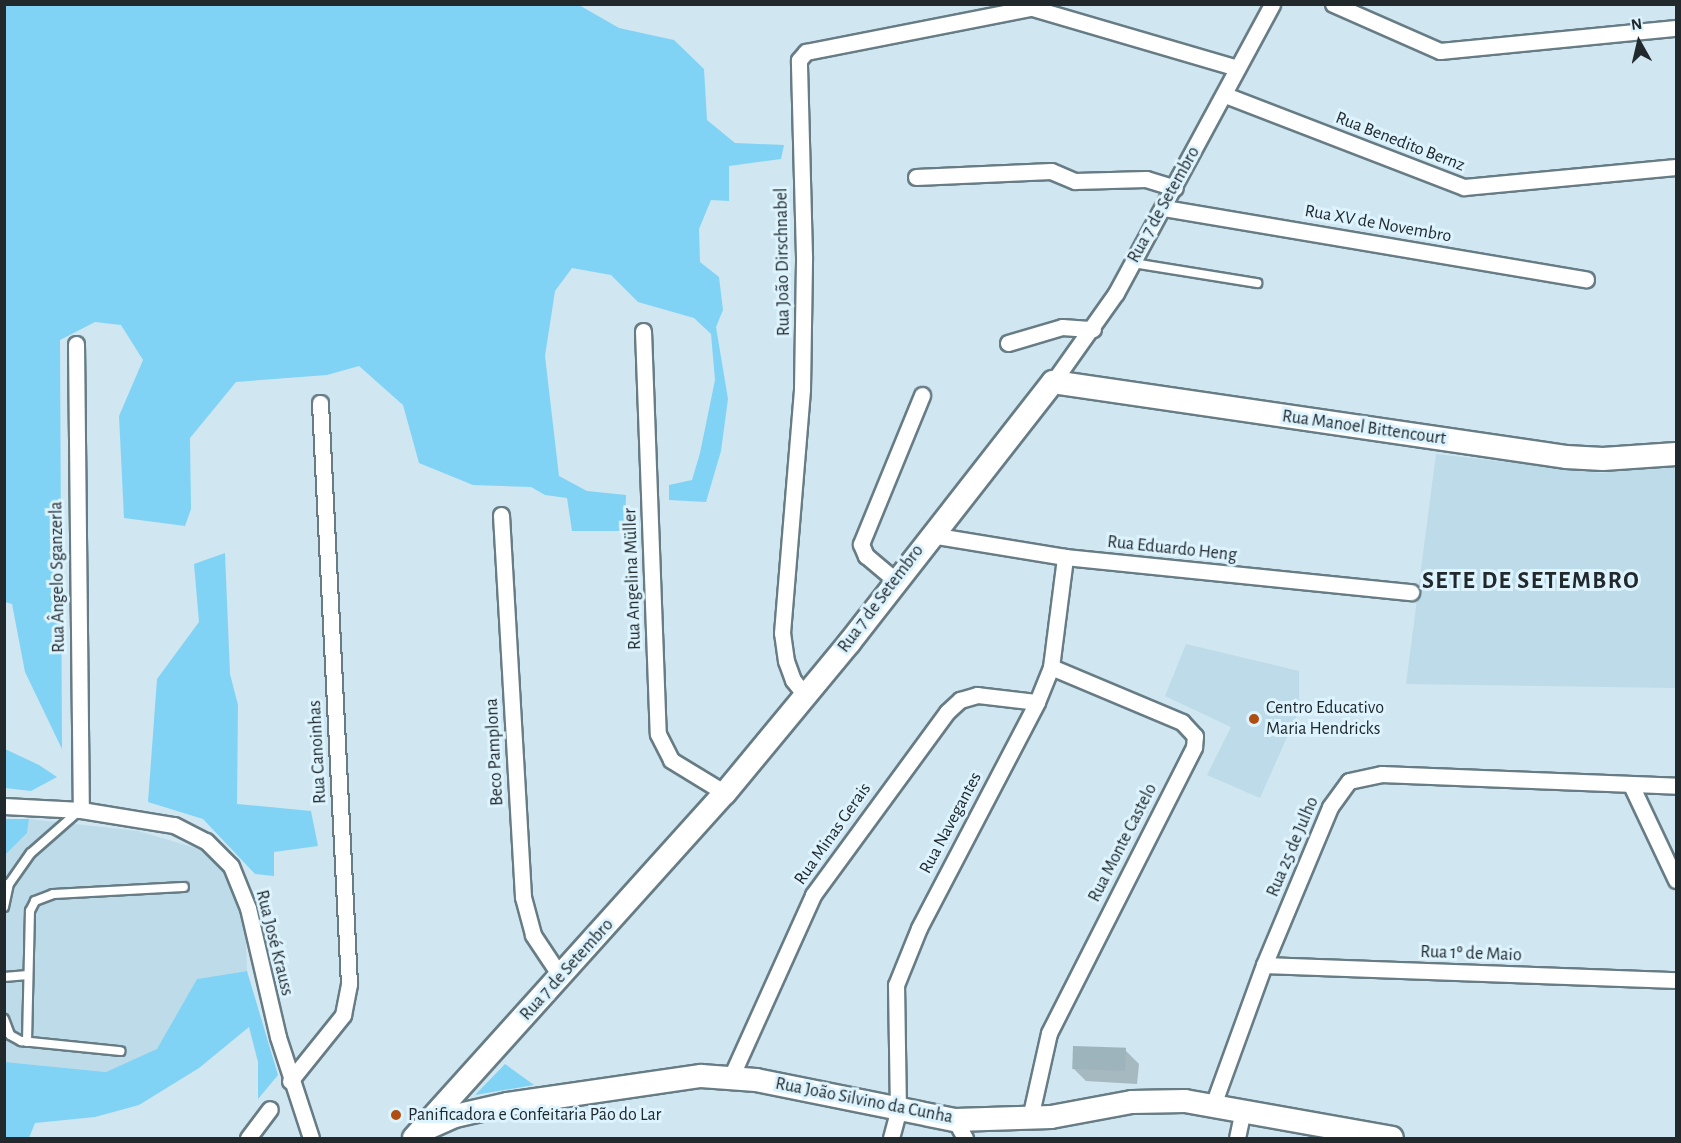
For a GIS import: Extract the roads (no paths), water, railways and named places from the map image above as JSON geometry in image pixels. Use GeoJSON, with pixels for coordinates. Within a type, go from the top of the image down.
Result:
{"type":"FeatureCollection","features":[{"type":"Feature","properties":{"kind":"street","name":"Rua 7 de Setembro"},"geometry":{"type":"LineString","coordinates":[[416,1136],[725,793],[806,696],[1053,382],[1093,329],[1133,263],[1272,4]]}},
{"type":"Feature","properties":{"kind":"street"},"geometry":{"type":"LineString","coordinates":[[1334,4],[1440,51],[1677,28]]}},
{"type":"Feature","properties":{"kind":"street"},"geometry":{"type":"LineString","coordinates":[[1025,6],[1237,68]]}},
{"type":"Feature","properties":{"kind":"street","name":"Rua João Dirschnabel"},"geometry":{"type":"LineString","coordinates":[[806,696],[793,681],[786,661],[782,633],[802,389],[804,256],[799,60],[806,52],[1025,6]]}},
{"type":"Feature","properties":{"kind":"street","name":"Rua Benedito Bernz"},"geometry":{"type":"LineString","coordinates":[[1225,94],[1464,187],[1677,167]]}},
{"type":"Feature","properties":{"kind":"street"},"geometry":{"type":"LineString","coordinates":[[916,177],[1051,171],[1075,181],[1146,178],[1175,188]]}},
{"type":"Feature","properties":{"kind":"street","name":"Rua XV de Novembro"},"geometry":{"type":"LineString","coordinates":[[1164,208],[1586,279]]}},
{"type":"Feature","properties":{"kind":"street"},"geometry":{"type":"LineString","coordinates":[[1008,343],[1062,327],[1093,329]]}},
{"type":"Feature","properties":{"kind":"street","name":"Rua Angelina Müller"},"geometry":{"type":"LineString","coordinates":[[643,331],[658,734],[671,760],[725,793]]}},
{"type":"Feature","properties":{"kind":"street","name":"Rua Ângelo Sganzerla"},"geometry":{"type":"LineString","coordinates":[[76,344],[81,810]]}},
{"type":"Feature","properties":{"kind":"street","name":"Rua Manoel Bittencourt"},"geometry":{"type":"LineString","coordinates":[[1053,382],[1566,457],[1603,459],[1677,454]]}},
{"type":"Feature","properties":{"kind":"street"},"geometry":{"type":"LineString","coordinates":[[895,580],[866,556],[861,544],[922,395]]}},
{"type":"Feature","properties":{"kind":"street","name":"Rua Canoinhas"},"geometry":{"type":"LineString","coordinates":[[290,1081],[343,1015],[350,984],[320,402]]}},
{"type":"Feature","properties":{"kind":"street","name":"Beco Pamplona"},"geometry":{"type":"LineString","coordinates":[[501,515],[523,897],[533,934],[561,977]]}},
{"type":"Feature","properties":{"kind":"street","name":"Rua Eduardo Heng"},"geometry":{"type":"LineString","coordinates":[[931,535],[1065,557],[1411,592]]}},
{"type":"Feature","properties":{"kind":"street","name":"Rua Navegantes"},"geometry":{"type":"LineString","coordinates":[[891,1138],[898,1111],[895,1001],[901,967],[1037,702],[1050,667],[1065,557]]}},
{"type":"Feature","properties":{"kind":"street","name":"Rua Monte Castelo"},"geometry":{"type":"LineString","coordinates":[[1030,1118],[1049,1033],[1194,747],[1195,736],[1182,722],[1050,667]]}},
{"type":"Feature","properties":{"kind":"street","name":"Rua Minas Gerais"},"geometry":{"type":"LineString","coordinates":[[731,1077],[813,895],[946,712],[960,700],[977,695],[1037,702]]}},
{"type":"Feature","properties":{"kind":"street","name":"Rua 25 de Julho"},"geometry":{"type":"LineString","coordinates":[[1213,1105],[1264,965],[1330,807],[1338,790],[1349,781],[1382,774],[1632,787],[1677,786]]}},
{"type":"Feature","properties":{"kind":"street"},"geometry":{"type":"LineString","coordinates":[[1632,787],[1677,880]]}},
{"type":"Feature","properties":{"kind":"street","name":"Rua José Krauss"},"geometry":{"type":"LineString","coordinates":[[4,806],[81,810],[174,825],[206,841],[231,866],[248,908],[261,976],[290,1081],[311,1138]]}},
{"type":"Feature","properties":{"kind":"street","name":"Rua 1º de Maio"},"geometry":{"type":"LineString","coordinates":[[1264,965],[1677,980]]}},
{"type":"Feature","properties":{"kind":"street","name":"Rua João Silvino da Cunha"},"geometry":{"type":"LineString","coordinates":[[416,1136],[478,1110],[667,1079],[731,1077],[898,1111],[960,1129],[1132,1102],[1213,1105],[1392,1138]]}},
{"type":"Feature","properties":{"kind":"street"},"geometry":{"type":"LineString","coordinates":[[460,1088],[478,1110]]}},
{"type":"Feature","properties":{"kind":"street"},"geometry":{"type":"LineString","coordinates":[[248,1138],[270,1108]]}},
{"type":"Feature","properties":{"kind":"street"},"geometry":{"type":"LineString","coordinates":[[1237,1138],[1243,1110]]}},
{"type":"Feature","properties":{"kind":"lane"},"geometry":{"type":"LineString","coordinates":[[1133,263],[1257,283]]}},
{"type":"Feature","properties":{"kind":"lane"},"geometry":{"type":"LineString","coordinates":[[4,907],[9,884],[31,852],[81,810]]}},
{"type":"Feature","properties":{"kind":"lane"},"geometry":{"type":"LineString","coordinates":[[27,1042],[30,910],[42,895],[184,887]]}},
{"type":"Feature","properties":{"kind":"lane"},"geometry":{"type":"LineString","coordinates":[[4,977],[28,975]]}},
{"type":"Feature","properties":{"kind":"lane"},"geometry":{"type":"LineString","coordinates":[[4,1019],[10,1035],[27,1042],[120,1051]]}},
{"type":"Feature","properties":{"kind":"place","name":"Centro Educativo Maria Hendricks"},"geometry":{"type":"Point","coordinates":[1254,719]}},
{"type":"Feature","properties":{"kind":"place","name":"Panificadora e Confeitaria Pão do Lar"},"geometry":{"type":"Point","coordinates":[396,1115]}},
{"type":"Feature","properties":{"kind":"district","name":"SETE DE SETEMBRO"},"geometry":{"type":"Point","coordinates":[1531,582]}}]}
